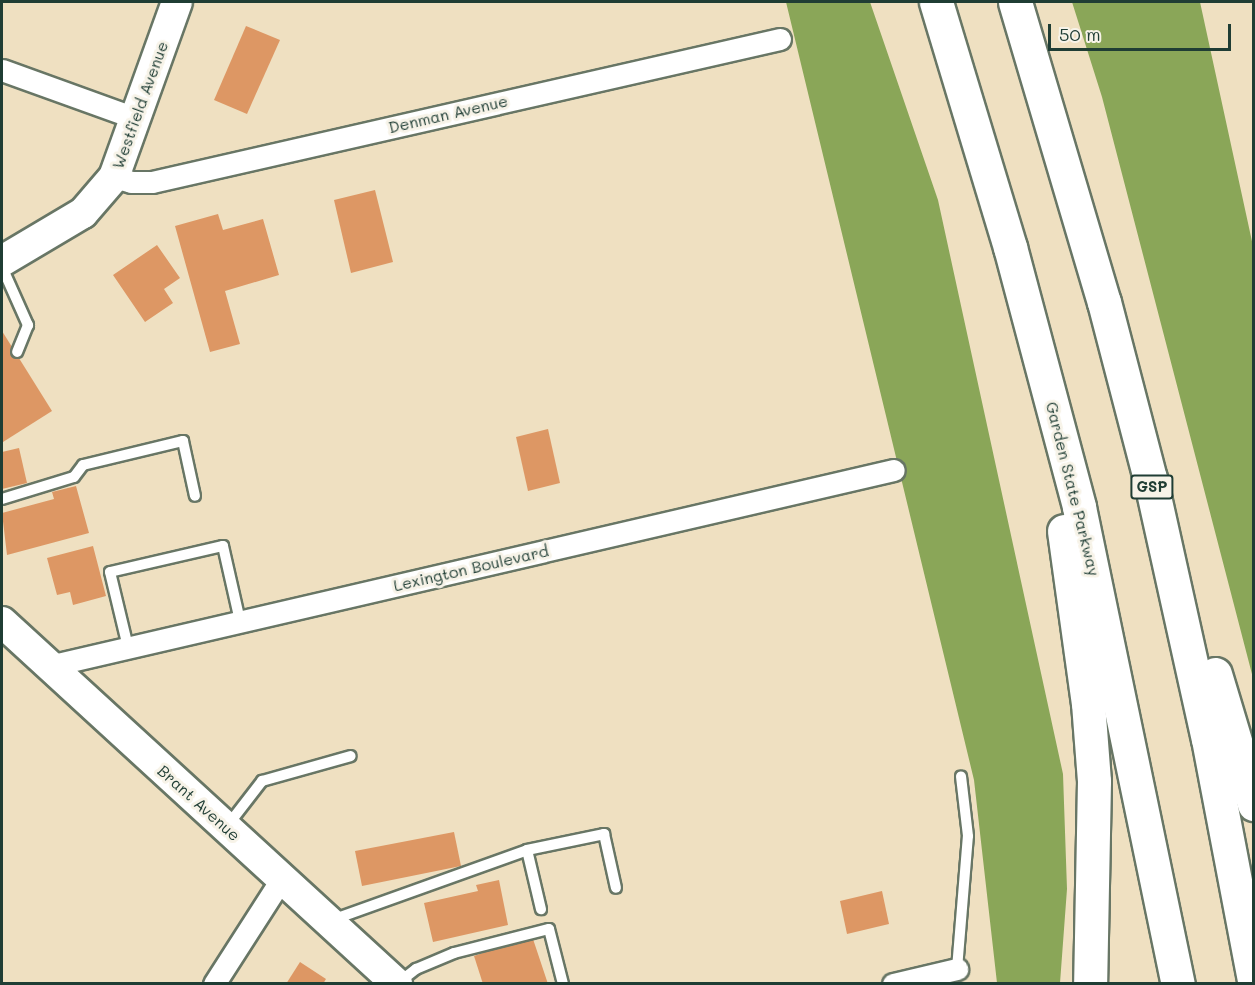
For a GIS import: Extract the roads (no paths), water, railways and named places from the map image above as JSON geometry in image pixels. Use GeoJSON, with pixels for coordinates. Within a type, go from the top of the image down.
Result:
{"type":"FeatureCollection","features":[{"type":"Feature","properties":{"kind":"highway","name":"Garden State Parkway"},"geometry":{"type":"LineString","coordinates":[[936,2],[1034,334],[1096,584],[1178,984]]}},
{"type":"Feature","properties":{"kind":"highway","name":"GSP"},"geometry":{"type":"LineString","coordinates":[[1015,2],[1104,302],[1188,641],[1254,981]]}},
{"type":"Feature","properties":{"kind":"highway"},"geometry":{"type":"LineString","coordinates":[[1104,302],[1254,804]]}},
{"type":"Feature","properties":{"kind":"highway"},"geometry":{"type":"LineString","coordinates":[[1034,334],[1089,703],[1095,809],[1090,984]]}},
{"type":"Feature","properties":{"kind":"main road","name":"Westfield Avenue"},"geometry":{"type":"LineString","coordinates":[[2,261],[83,213],[114,177],[177,2]]}},
{"type":"Feature","properties":{"kind":"main road","name":"Brant Avenue"},"geometry":{"type":"LineString","coordinates":[[2,622],[397,984]]}},
{"type":"Feature","properties":{"kind":"street","name":"Denman Avenue"},"geometry":{"type":"LineString","coordinates":[[114,177],[131,182],[152,182],[780,39]]}},
{"type":"Feature","properties":{"kind":"street"},"geometry":{"type":"LineString","coordinates":[[2,70],[135,118]]}},
{"type":"Feature","properties":{"kind":"street","name":"Lexington Boulevard"},"geometry":{"type":"LineString","coordinates":[[49,666],[894,470]]}},
{"type":"Feature","properties":{"kind":"street"},"geometry":{"type":"LineString","coordinates":[[214,984],[282,878]]}},
{"type":"Feature","properties":{"kind":"street"},"geometry":{"type":"LineString","coordinates":[[893,984],[957,969]]}},
{"type":"Feature","properties":{"kind":"lane"},"geometry":{"type":"LineString","coordinates":[[2,267],[28,325],[16,352]]}},
{"type":"Feature","properties":{"kind":"lane"},"geometry":{"type":"LineString","coordinates":[[2,499],[74,477],[83,465],[183,441],[195,496]]}},
{"type":"Feature","properties":{"kind":"lane"},"geometry":{"type":"LineString","coordinates":[[128,646],[110,572],[223,546],[240,621]]}},
{"type":"Feature","properties":{"kind":"lane"},"geometry":{"type":"LineString","coordinates":[[226,827],[262,781],[351,756]]}},
{"type":"Feature","properties":{"kind":"lane"},"geometry":{"type":"LineString","coordinates":[[957,969],[968,836],[961,776]]}},
{"type":"Feature","properties":{"kind":"lane"},"geometry":{"type":"LineString","coordinates":[[329,921],[527,850],[604,834],[616,888]]}},
{"type":"Feature","properties":{"kind":"lane"},"geometry":{"type":"LineString","coordinates":[[527,850],[541,909]]}},
{"type":"Feature","properties":{"kind":"lane"},"geometry":{"type":"LineString","coordinates":[[397,984],[416,969],[454,953],[549,929],[563,984]]}}]}
